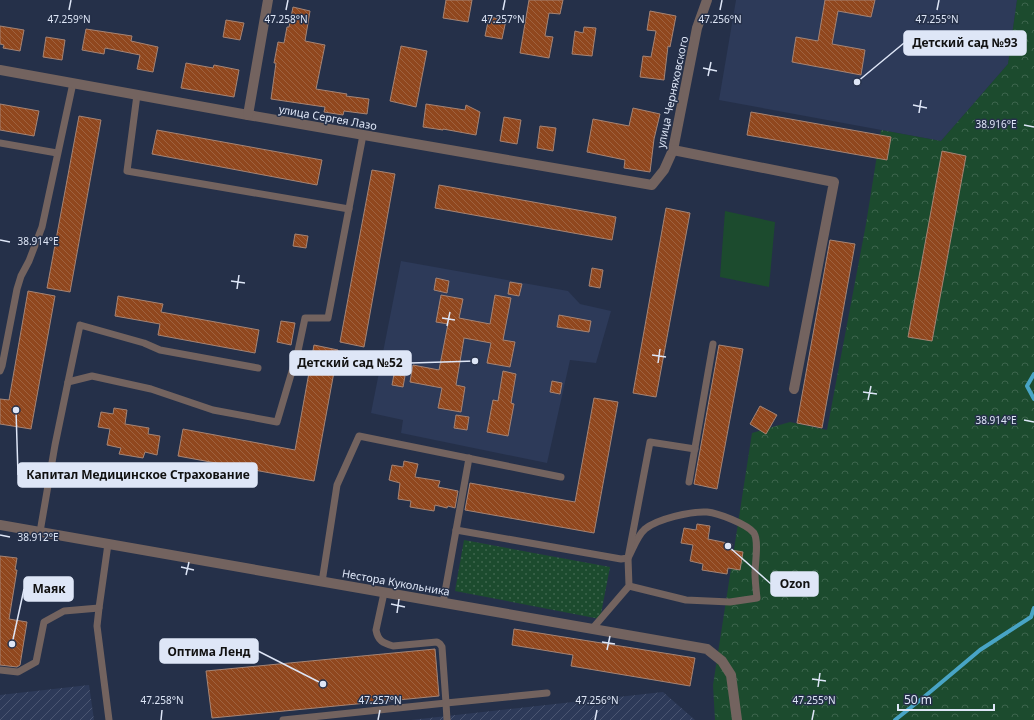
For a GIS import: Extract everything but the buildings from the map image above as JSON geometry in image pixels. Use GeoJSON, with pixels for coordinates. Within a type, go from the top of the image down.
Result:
{"type":"FeatureCollection","features":[{"type":"Feature","properties":{"kind":"street"},"geometry":{"type":"LineString","coordinates":[[248,115],[268,0]]}},
{"type":"Feature","properties":{"kind":"street","name":"улица Черняховского"},"geometry":{"type":"LineString","coordinates":[[652,185],[664,170],[673,150],[704,0]]}},
{"type":"Feature","properties":{"kind":"street","name":"улица Сергея Лазо"},"geometry":{"type":"LineString","coordinates":[[0,70],[248,115],[652,185]]}},
{"type":"Feature","properties":{"kind":"street"},"geometry":{"type":"LineString","coordinates":[[673,150],[834,182],[794,388]]}},
{"type":"Feature","properties":{"kind":"street","name":"Нестора Кукольника"},"geometry":{"type":"LineString","coordinates":[[0,525],[707,650],[722,661],[731,675],[737,720]]}},
{"type":"Feature","properties":{"kind":"lane"},"geometry":{"type":"LineString","coordinates":[[0,371],[17,289],[42,227],[73,83]]}},
{"type":"Feature","properties":{"kind":"lane"},"geometry":{"type":"LineString","coordinates":[[137,95],[127,171],[349,210]]}},
{"type":"Feature","properties":{"kind":"lane"},"geometry":{"type":"LineString","coordinates":[[68,382],[92,376],[151,389],[213,410],[277,422],[298,351],[305,318],[328,318],[364,135]]}},
{"type":"Feature","properties":{"kind":"lane"},"geometry":{"type":"LineString","coordinates":[[0,143],[58,153]]}},
{"type":"Feature","properties":{"kind":"lane"},"geometry":{"type":"LineString","coordinates":[[40,532],[55,445],[80,325],[144,343],[160,350],[258,368]]}},
{"type":"Feature","properties":{"kind":"lane"},"geometry":{"type":"LineString","coordinates":[[689,482],[713,344]]}},
{"type":"Feature","properties":{"kind":"lane"},"geometry":{"type":"LineString","coordinates":[[322,582],[337,485],[359,436],[561,477]]}},
{"type":"Feature","properties":{"kind":"lane"},"geometry":{"type":"LineString","coordinates":[[592,629],[629,586],[628,558],[650,442],[695,449]]}},
{"type":"Feature","properties":{"kind":"lane"},"geometry":{"type":"LineString","coordinates":[[443,603],[469,458]]}},
{"type":"Feature","properties":{"kind":"lane"},"geometry":{"type":"LineString","coordinates":[[628,558],[637,540],[645,529],[667,519],[687,514],[707,512],[732,520],[744,526],[754,534],[757,544],[755,574],[756,598],[730,602],[686,600],[629,586]]}},
{"type":"Feature","properties":{"kind":"lane"},"geometry":{"type":"LineString","coordinates":[[456,530],[621,559],[628,558]]}},
{"type":"Feature","properties":{"kind":"lane"},"geometry":{"type":"LineString","coordinates":[[108,544],[97,626],[109,720]]}},
{"type":"Feature","properties":{"kind":"lane"},"geometry":{"type":"LineString","coordinates":[[384,592],[376,630],[377,637],[393,646],[437,642],[442,647],[447,720]]}},
{"type":"Feature","properties":{"kind":"lane"},"geometry":{"type":"LineString","coordinates":[[0,670],[18,672],[36,662],[44,622],[64,611],[99,608]]}},
{"type":"Feature","properties":{"kind":"lane"},"geometry":{"type":"LineString","coordinates":[[283,720],[547,693]]}},
{"type":"Feature","properties":{"kind":"shaded area"},"geometry":{"type":"Polygon","coordinates":[[[736,0],[1017,0],[1008,64],[941,141],[719,100],[736,0]]]}},
{"type":"Feature","properties":{"kind":"shaded area"},"geometry":{"type":"Polygon","coordinates":[[[401,261],[568,291],[580,304],[611,311],[596,363],[570,360],[547,463],[401,433],[403,420],[371,413],[401,261]]]}},
{"type":"Feature","properties":{"kind":"shaded area"},"geometry":{"type":"Polygon","coordinates":[[[89,685],[94,720],[0,720],[0,695],[89,685]]]}},
{"type":"Feature","properties":{"kind":"shaded area"},"geometry":{"type":"Polygon","coordinates":[[[663,692],[695,720],[411,720],[663,692]]]}},
{"type":"Feature","properties":{"kind":"green space"},"geometry":{"type":"Polygon","coordinates":[[[1017,0],[1034,0],[1034,720],[715,720],[713,685],[752,433],[790,422],[827,430],[866,224],[881,130],[941,141],[1008,64],[1017,0]]]}},
{"type":"Feature","properties":{"kind":"green space"},"geometry":{"type":"Polygon","coordinates":[[[725,211],[775,222],[769,287],[720,277],[725,211]]]}},
{"type":"Feature","properties":{"kind":"green space"},"geometry":{"type":"Polygon","coordinates":[[[464,540],[610,567],[600,619],[455,591],[464,540]]]}},
{"type":"Feature","properties":{"kind":"waterway"},"geometry":{"type":"LineString","coordinates":[[1034,374],[1027,386],[1034,399]]}},
{"type":"Feature","properties":{"kind":"waterway"},"geometry":{"type":"LineString","coordinates":[[895,720],[980,650],[1031,617],[1034,608]]}},
{"type":"Feature","properties":{"kind":"place","name":"Детский сад №93"},"geometry":{"type":"Point","coordinates":[857,82]}},
{"type":"Feature","properties":{"kind":"place","name":"Детский сад №52"},"geometry":{"type":"Point","coordinates":[475,361]}},
{"type":"Feature","properties":{"kind":"place","name":"Капитал Медицинское Страхование"},"geometry":{"type":"Point","coordinates":[16,410]}},
{"type":"Feature","properties":{"kind":"place","name":"Ozon"},"geometry":{"type":"Point","coordinates":[728,546]}},
{"type":"Feature","properties":{"kind":"place","name":"Маяк"},"geometry":{"type":"Point","coordinates":[12,644]}},
{"type":"Feature","properties":{"kind":"place","name":"Оптима Ленд"},"geometry":{"type":"Point","coordinates":[323,684]}}]}
